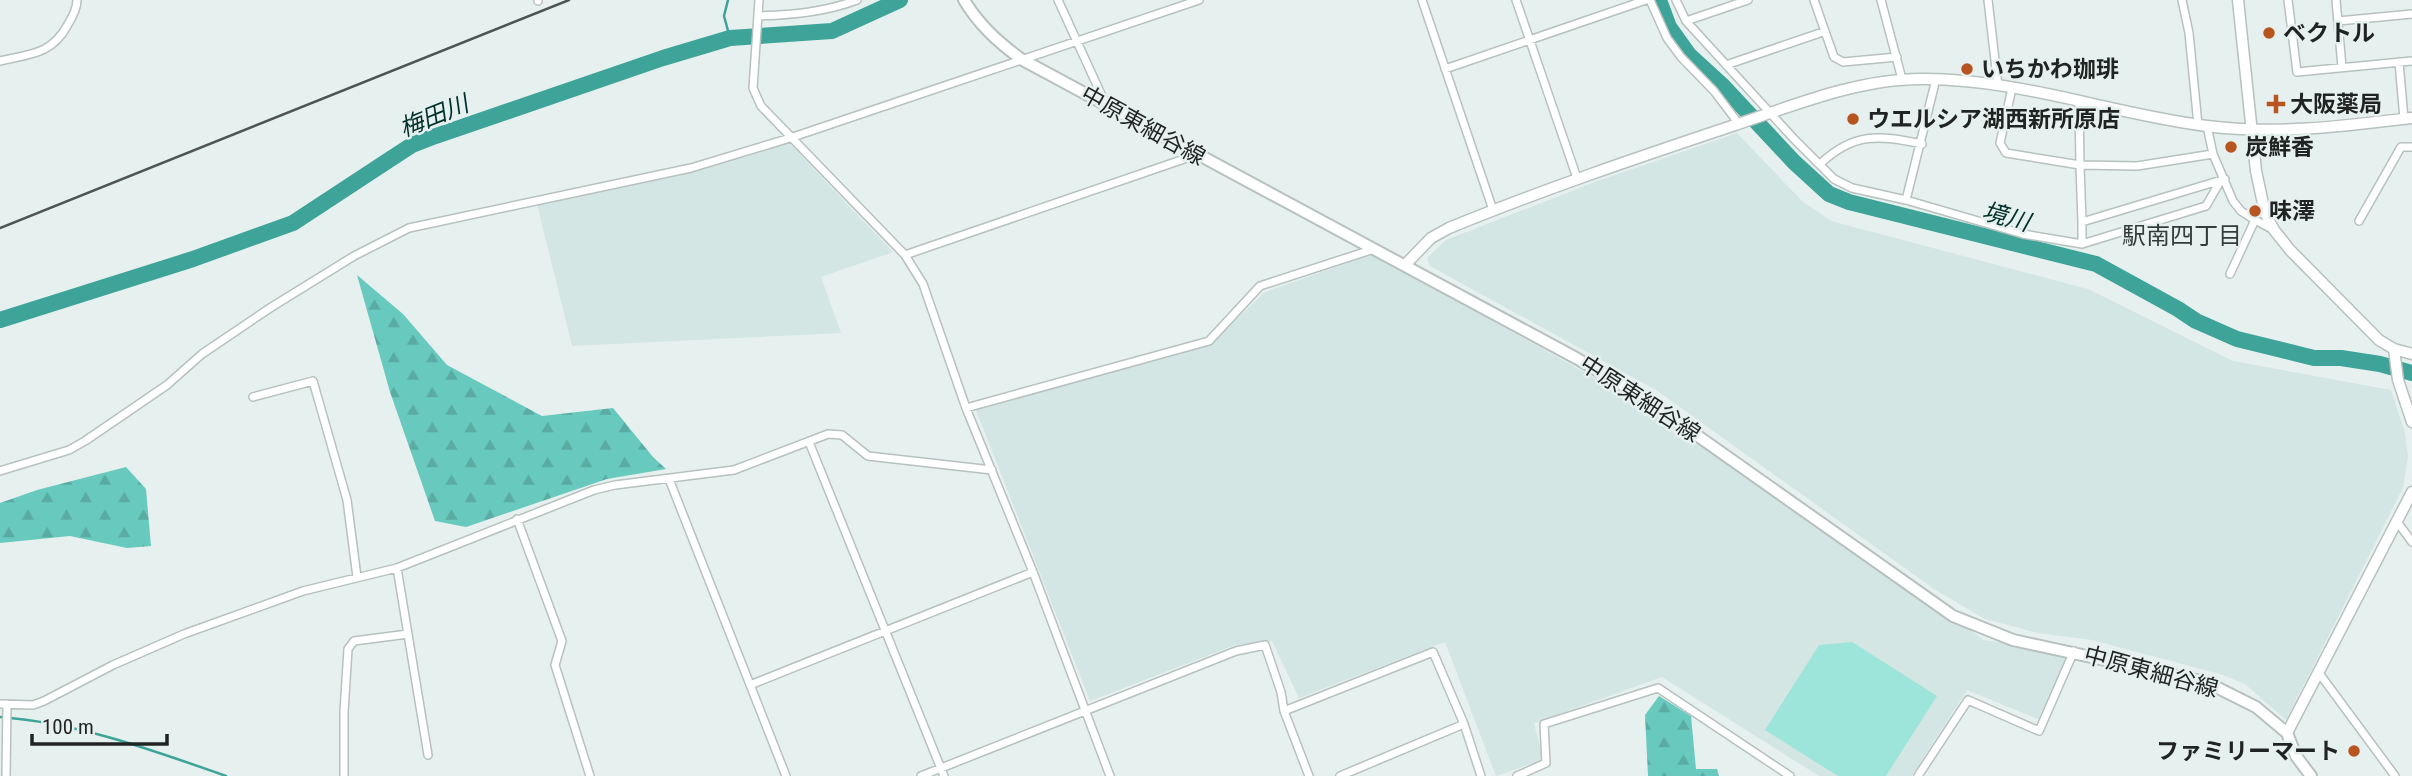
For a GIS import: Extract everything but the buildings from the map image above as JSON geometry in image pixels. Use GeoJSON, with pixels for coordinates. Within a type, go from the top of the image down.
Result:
{"type":"FeatureCollection","features":[{"type":"Feature","properties":{"kind":"main road","name":"中原東細谷線"},"geometry":{"type":"LineString","coordinates":[[964,0],[973,15],[996,41],[1021,59],[1576,358],[1644,398],[1953,616],[2013,640],[2074,651],[2206,682],[2256,707],[2287,733],[2297,756],[2311,776]]}},
{"type":"Feature","properties":{"kind":"street"},"geometry":{"type":"LineString","coordinates":[[0,61],[41,52],[54,45],[69,23],[77,0]]}},
{"type":"Feature","properties":{"kind":"street"},"geometry":{"type":"LineString","coordinates":[[759,0],[753,88],[757,99],[790,138],[905,255],[923,284],[966,408],[1033,572],[1110,776]]}},
{"type":"Feature","properties":{"kind":"street"},"geometry":{"type":"LineString","coordinates":[[758,18],[833,9],[857,0]]}},
{"type":"Feature","properties":{"kind":"street"},"geometry":{"type":"LineString","coordinates":[[1058,0],[1106,106]]}},
{"type":"Feature","properties":{"kind":"street"},"geometry":{"type":"LineString","coordinates":[[0,471],[69,450],[85,441],[167,385],[202,354],[270,307],[354,256],[409,228],[691,168],[790,138],[1199,0]]}},
{"type":"Feature","properties":{"kind":"street"},"geometry":{"type":"LineString","coordinates":[[1422,0],[1493,210]]}},
{"type":"Feature","properties":{"kind":"street"},"geometry":{"type":"LineString","coordinates":[[1516,0],[1577,178]]}},
{"type":"Feature","properties":{"kind":"street"},"geometry":{"type":"LineString","coordinates":[[1445,69],[1648,0],[1667,38],[1681,57],[1742,123]]}},
{"type":"Feature","properties":{"kind":"street"},"geometry":{"type":"LineString","coordinates":[[1676,0],[1686,21],[1726,65],[1834,179],[1852,188],[1906,200],[2023,234],[2082,244],[2206,206],[2223,180]]}},
{"type":"Feature","properties":{"kind":"street"},"geometry":{"type":"LineString","coordinates":[[1686,21],[1748,0]]}},
{"type":"Feature","properties":{"kind":"street"},"geometry":{"type":"LineString","coordinates":[[1814,0],[1834,57],[1843,62],[1897,57]]}},
{"type":"Feature","properties":{"kind":"street"},"geometry":{"type":"LineString","coordinates":[[1881,0],[1902,79]]}},
{"type":"Feature","properties":{"kind":"street"},"geometry":{"type":"LineString","coordinates":[[1988,0],[1998,86]]}},
{"type":"Feature","properties":{"kind":"street"},"geometry":{"type":"LineString","coordinates":[[2182,0],[2202,125],[2223,180],[2241,211],[2274,230]]}},
{"type":"Feature","properties":{"kind":"street"},"geometry":{"type":"LineString","coordinates":[[2238,0],[2251,130],[2265,213],[2290,250],[2394,354],[2398,380],[2412,422]]}},
{"type":"Feature","properties":{"kind":"street"},"geometry":{"type":"LineString","coordinates":[[2288,0],[2297,72],[2412,61]]}},
{"type":"Feature","properties":{"kind":"street"},"geometry":{"type":"LineString","coordinates":[[2336,0],[2342,67]]}},
{"type":"Feature","properties":{"kind":"street"},"geometry":{"type":"LineString","coordinates":[[2338,22],[2412,13]]}},
{"type":"Feature","properties":{"kind":"street"},"geometry":{"type":"LineString","coordinates":[[1726,65],[1824,32]]}},
{"type":"Feature","properties":{"kind":"street"},"geometry":{"type":"LineString","coordinates":[[1405,265],[1431,238],[1448,228],[1493,210],[1577,178],[1858,87],[1902,79],[1936,79],[2012,88],[2202,125],[2251,130],[2292,129],[2408,118],[2399,62]]}},
{"type":"Feature","properties":{"kind":"street"},"geometry":{"type":"LineString","coordinates":[[1906,200],[1936,79]]}},
{"type":"Feature","properties":{"kind":"street"},"geometry":{"type":"LineString","coordinates":[[2012,88],[2000,143],[2006,153],[2080,164],[2137,166],[2213,154]]}},
{"type":"Feature","properties":{"kind":"street"},"geometry":{"type":"LineString","coordinates":[[2079,101],[2082,244]]}},
{"type":"Feature","properties":{"kind":"street"},"geometry":{"type":"LineString","coordinates":[[1820,164],[1840,146],[1861,139],[1895,138],[1922,144]]}},
{"type":"Feature","properties":{"kind":"street"},"geometry":{"type":"LineString","coordinates":[[2359,221],[2401,147],[2412,147]]}},
{"type":"Feature","properties":{"kind":"street"},"geometry":{"type":"LineString","coordinates":[[905,255],[1187,158],[1193,153]]}},
{"type":"Feature","properties":{"kind":"street"},"geometry":{"type":"LineString","coordinates":[[2082,222],[2223,180]]}},
{"type":"Feature","properties":{"kind":"street"},"geometry":{"type":"LineString","coordinates":[[2230,274],[2255,220]]}},
{"type":"Feature","properties":{"kind":"street"},"geometry":{"type":"LineString","coordinates":[[966,408],[1209,341],[1260,286],[1374,249]]}},
{"type":"Feature","properties":{"kind":"street"},"geometry":{"type":"LineString","coordinates":[[2394,354],[2412,354]]}},
{"type":"Feature","properties":{"kind":"street"},"geometry":{"type":"LineString","coordinates":[[253,397],[313,381],[347,500],[357,577]]}},
{"type":"Feature","properties":{"kind":"street"},"geometry":{"type":"LineString","coordinates":[[6,776],[5,705],[33,705],[44,702],[113,665],[184,634],[303,591],[397,568],[594,489],[734,470],[828,435],[842,435],[868,456],[992,470]]}},
{"type":"Feature","properties":{"kind":"street"},"geometry":{"type":"LineString","coordinates":[[810,442],[943,772]]}},
{"type":"Feature","properties":{"kind":"street"},"geometry":{"type":"LineString","coordinates":[[669,479],[786,776]]}},
{"type":"Feature","properties":{"kind":"street"},"geometry":{"type":"LineString","coordinates":[[2287,733],[2412,492]]}},
{"type":"Feature","properties":{"kind":"street"},"geometry":{"type":"LineString","coordinates":[[517,519],[562,641],[555,665],[590,776]]}},
{"type":"Feature","properties":{"kind":"street"},"geometry":{"type":"LineString","coordinates":[[2398,523],[2412,542]]}},
{"type":"Feature","properties":{"kind":"street"},"geometry":{"type":"LineString","coordinates":[[397,568],[428,755]]}},
{"type":"Feature","properties":{"kind":"street"},"geometry":{"type":"LineString","coordinates":[[750,685],[1033,572]]}},
{"type":"Feature","properties":{"kind":"street"},"geometry":{"type":"LineString","coordinates":[[344,776],[348,649],[354,641],[408,634]]}},
{"type":"Feature","properties":{"kind":"street"},"geometry":{"type":"LineString","coordinates":[[921,776],[943,772],[1236,651],[1265,645],[1281,692],[1284,711],[1309,776]]}},
{"type":"Feature","properties":{"kind":"street"},"geometry":{"type":"LineString","coordinates":[[1918,776],[1968,700],[2039,730],[2074,651]]}},
{"type":"Feature","properties":{"kind":"street"},"geometry":{"type":"LineString","coordinates":[[1284,711],[1433,652],[1464,724],[1481,776]]}},
{"type":"Feature","properties":{"kind":"street"},"geometry":{"type":"LineString","coordinates":[[2319,673],[2395,776]]}},
{"type":"Feature","properties":{"kind":"street"},"geometry":{"type":"LineString","coordinates":[[1517,776],[1546,763],[1544,724],[1658,688],[1790,776]]}},
{"type":"Feature","properties":{"kind":"street"},"geometry":{"type":"LineString","coordinates":[[1340,776],[1464,724]]}},
{"type":"Feature","properties":{"kind":"shaded area"},"geometry":{"type":"Polygon","coordinates":[[[1737,133],[1802,201],[1831,221],[2088,289],[2233,361],[2391,390],[2405,433],[2408,457],[2403,488],[2286,720],[2245,684],[2223,675],[2092,640],[2038,633],[1985,619],[1934,589],[1656,390],[1430,266],[1427,258],[1446,240],[1595,182],[1737,133]]]}},
{"type":"Feature","properties":{"kind":"shaded area"},"geometry":{"type":"Polygon","coordinates":[[[787,141],[893,252],[821,277],[841,333],[572,346],[537,204],[700,170],[787,141]]]}},
{"type":"Feature","properties":{"kind":"shaded area"},"geometry":{"type":"Polygon","coordinates":[[[1373,254],[1645,406],[1984,640],[2070,653],[2040,720],[1967,690],[1912,776],[1819,776],[1662,677],[1534,723],[1543,760],[1496,776],[1445,642],[1299,698],[1272,641],[1235,645],[1090,701],[976,410],[978,407],[1211,343],[1265,292],[1373,254]]]}},
{"type":"Feature","properties":{"kind":"shaded area"},"geometry":{"type":"Polygon","coordinates":[[[1852,642],[1937,696],[1886,776],[1838,776],[1765,730],[1819,645],[1852,642]]]}},
{"type":"Feature","properties":{"kind":"green space"},"geometry":{"type":"Polygon","coordinates":[[[357,275],[403,314],[447,365],[542,416],[613,408],[666,469],[607,479],[466,527],[435,521],[390,392],[357,275]]]}},
{"type":"Feature","properties":{"kind":"green space"},"geometry":{"type":"Polygon","coordinates":[[[126,467],[146,489],[151,546],[127,548],[70,536],[0,543],[0,503],[37,490],[126,467]]]}},
{"type":"Feature","properties":{"kind":"green space"},"geometry":{"type":"Polygon","coordinates":[[[1659,696],[1691,716],[1696,769],[1717,769],[1719,776],[1648,776],[1645,715],[1659,696]]]}},
{"type":"Feature","properties":{"kind":"waterway"},"geometry":{"type":"LineString","coordinates":[[728,0],[724,16],[730,38]]}},
{"type":"Feature","properties":{"kind":"waterway","name":"梅田川"},"geometry":{"type":"LineString","coordinates":[[0,320],[193,259],[293,223],[412,145],[430,138],[663,58],[730,38],[832,31],[900,0]]}},
{"type":"Feature","properties":{"kind":"waterway","name":"境川"},"geometry":{"type":"LineString","coordinates":[[1659,0],[1669,27],[1689,55],[1829,194],[1849,202],[2096,264],[2196,321],[2237,339],[2314,358],[2341,358],[2380,364],[2412,373]]}},
{"type":"Feature","properties":{"kind":"waterway"},"geometry":{"type":"LineString","coordinates":[[0,717],[87,731],[226,776]]}},
{"type":"Feature","properties":{"kind":"railway"},"geometry":{"type":"LineString","coordinates":[[0,228],[569,0]]}},
{"type":"Feature","properties":{"kind":"place","name":"ベクトル"},"geometry":{"type":"Point","coordinates":[2269,33]}},
{"type":"Feature","properties":{"kind":"place","name":"いちかわ珈琲"},"geometry":{"type":"Point","coordinates":[1967,69]}},
{"type":"Feature","properties":{"kind":"place","name":"大阪薬局"},"geometry":{"type":"Point","coordinates":[2276,104]}},
{"type":"Feature","properties":{"kind":"place","name":"ウエルシア湖西新所原店"},"geometry":{"type":"Point","coordinates":[1853,119]}},
{"type":"Feature","properties":{"kind":"place","name":"炭鮮香"},"geometry":{"type":"Point","coordinates":[2231,147]}},
{"type":"Feature","properties":{"kind":"place","name":"味澤"},"geometry":{"type":"Point","coordinates":[2255,211]}},
{"type":"Feature","properties":{"kind":"place","name":"ファミリーマート"},"geometry":{"type":"Point","coordinates":[2354,751]}},
{"type":"Feature","properties":{"kind":"district","name":"駅南四丁目"},"geometry":{"type":"Point","coordinates":[2182,236]}}]}
